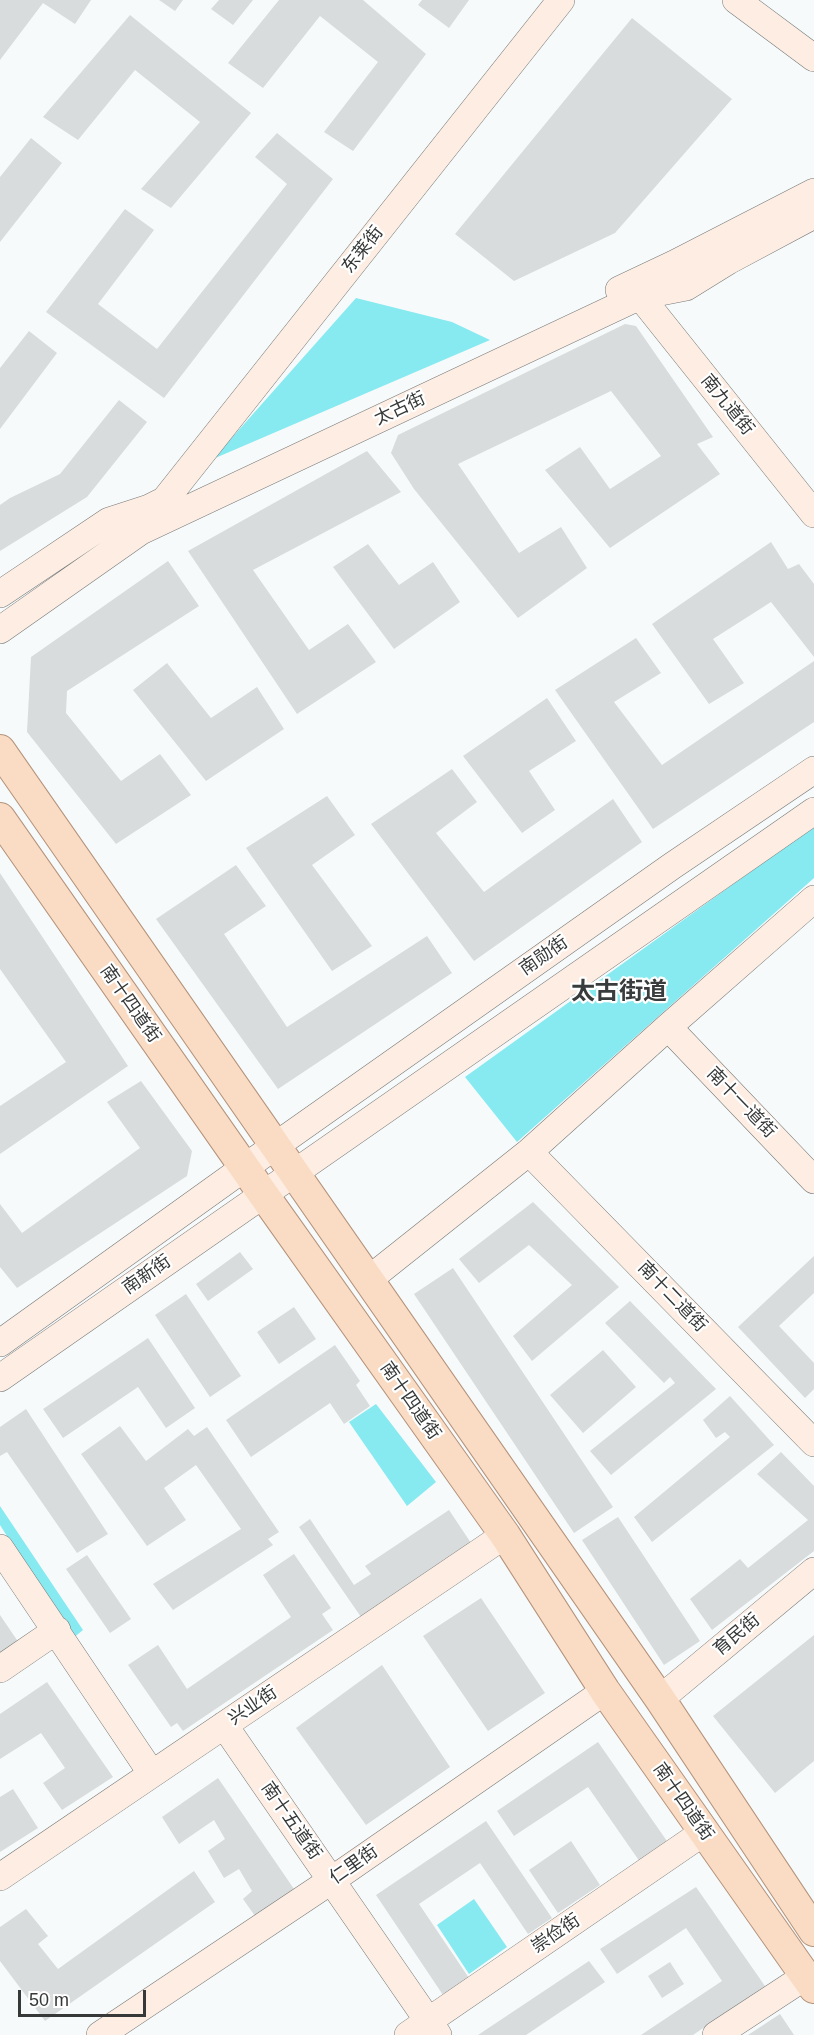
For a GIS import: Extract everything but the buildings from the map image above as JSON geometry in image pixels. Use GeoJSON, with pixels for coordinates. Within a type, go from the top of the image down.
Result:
{"type":"FeatureCollection","features":[{"type":"Feature","properties":{"kind":"main road","name":"东莱街"},"geometry":{"type":"LineString","coordinates":[[164,501],[561,0]]}},
{"type":"Feature","properties":{"kind":"main road"},"geometry":{"type":"LineString","coordinates":[[736,0],[814,58]]}},
{"type":"Feature","properties":{"kind":"main road","name":"太古街"},"geometry":{"type":"LineString","coordinates":[[0,594],[109,521],[149,508],[674,264],[814,192]]}},
{"type":"Feature","properties":{"kind":"main road","name":"太古街"},"geometry":{"type":"LineString","coordinates":[[0,630],[141,531],[640,296],[686,287],[728,261],[814,215]]}},
{"type":"Feature","properties":{"kind":"main road","name":"南九道街"},"geometry":{"type":"LineString","coordinates":[[640,296],[814,514]]}},
{"type":"Feature","properties":{"kind":"main road"},"geometry":{"type":"LineString","coordinates":[[0,750],[660,1699],[814,1931]]}},
{"type":"Feature","properties":{"kind":"main road","name":"南勋街"},"geometry":{"type":"LineString","coordinates":[[276,1145],[672,866],[814,770]]}},
{"type":"Feature","properties":{"kind":"main road","name":"南勋街"},"geometry":{"type":"LineString","coordinates":[[294,1172],[814,811]]}},
{"type":"Feature","properties":{"kind":"main road","name":"南十四道街"},"geometry":{"type":"LineString","coordinates":[[0,818],[244,1168],[506,1535],[604,1691],[810,1982]]}},
{"type":"Feature","properties":{"kind":"main road"},"geometry":{"type":"LineString","coordinates":[[369,1280],[529,1152],[814,899]]}},
{"type":"Feature","properties":{"kind":"main road","name":"南十一道街"},"geometry":{"type":"LineString","coordinates":[[668,1027],[814,1180]]}},
{"type":"Feature","properties":{"kind":"main road","name":"南新街"},"geometry":{"type":"LineString","coordinates":[[0,1343],[276,1145]]}},
{"type":"Feature","properties":{"kind":"main road","name":"南十二道街"},"geometry":{"type":"LineString","coordinates":[[529,1152],[814,1443]]}},
{"type":"Feature","properties":{"kind":"main road","name":"南新街"},"geometry":{"type":"LineString","coordinates":[[0,1378],[294,1172]]}},
{"type":"Feature","properties":{"kind":"main road","name":"兴业街"},"geometry":{"type":"LineString","coordinates":[[0,1877],[506,1535]]}},
{"type":"Feature","properties":{"kind":"main road"},"geometry":{"type":"LineString","coordinates":[[0,1548],[152,1774]]}},
{"type":"Feature","properties":{"kind":"main road","name":"育民街"},"geometry":{"type":"LineString","coordinates":[[660,1699],[814,1571]]}},
{"type":"Feature","properties":{"kind":"main road"},"geometry":{"type":"LineString","coordinates":[[0,1668],[57,1630]]}},
{"type":"Feature","properties":{"kind":"main road","name":"仁里街"},"geometry":{"type":"LineString","coordinates":[[100,2035],[332,1880],[604,1691]]}},
{"type":"Feature","properties":{"kind":"main road","name":"南十五道街"},"geometry":{"type":"LineString","coordinates":[[224,1725],[332,1880],[425,2030]]}},
{"type":"Feature","properties":{"kind":"main road","name":"崇俭街"},"geometry":{"type":"LineString","coordinates":[[425,2030],[704,1832]]}},
{"type":"Feature","properties":{"kind":"main road"},"geometry":{"type":"LineString","coordinates":[[716,2035],[810,1982]]}},
{"type":"Feature","properties":{"kind":"shaded area"},"geometry":{"type":"Polygon","coordinates":[[[356,298],[452,322],[490,340],[213,459],[356,298]]]}},
{"type":"Feature","properties":{"kind":"shaded area"},"geometry":{"type":"Polygon","coordinates":[[[814,826],[814,878],[517,1142],[465,1077],[814,826]]]}},
{"type":"Feature","properties":{"kind":"shaded area"},"geometry":{"type":"Polygon","coordinates":[[[376,1404],[436,1482],[407,1506],[349,1422],[376,1404]]]}},
{"type":"Feature","properties":{"kind":"shaded area"},"geometry":{"type":"Polygon","coordinates":[[[0,1506],[83,1630],[72,1639],[0,1525],[0,1506]]]}},
{"type":"Feature","properties":{"kind":"shaded area"},"geometry":{"type":"Polygon","coordinates":[[[474,1899],[507,1947],[469,1974],[437,1925],[474,1899]]]}},
{"type":"Feature","properties":{"kind":"district","name":"太古街道"},"geometry":{"type":"Point","coordinates":[619,992]}}]}
